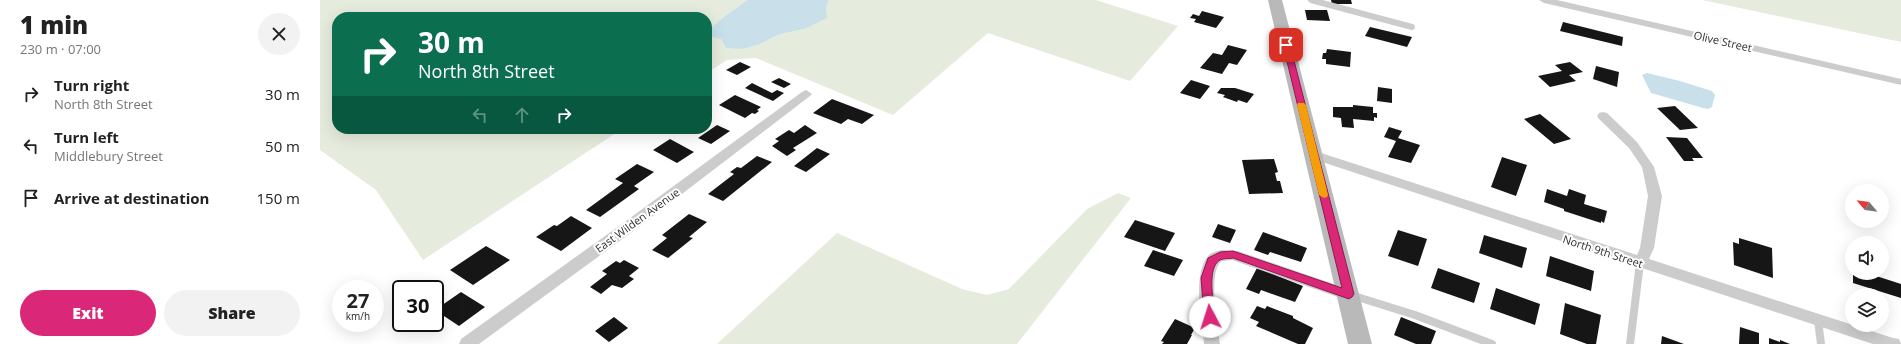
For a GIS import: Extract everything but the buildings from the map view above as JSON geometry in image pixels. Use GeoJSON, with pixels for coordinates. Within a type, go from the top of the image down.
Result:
{"type":"FeatureCollection","features":[{"type":"Feature","properties":{"kind":"main road"},"geometry":{"type":"LineString","coordinates":[[1275,0],[1349,294],[1360,344]]}},
{"type":"Feature","properties":{"kind":"street","name":"Olive Street"},"geometry":{"type":"LineString","coordinates":[[1544,0],[1901,82]]}},
{"type":"Feature","properties":{"kind":"street","name":"East Wilden Avenue"},"geometry":{"type":"LineString","coordinates":[[467,344],[631,225],[806,94]]}},
{"type":"Feature","properties":{"kind":"street"},"geometry":{"type":"LineString","coordinates":[[1603,116],[1633,145],[1648,167],[1655,196],[1647,248],[1640,263]]}},
{"type":"Feature","properties":{"kind":"street","name":"North 9th Street"},"geometry":{"type":"LineString","coordinates":[[1314,155],[1640,263],[1893,344]]}},
{"type":"Feature","properties":{"kind":"street"},"geometry":{"type":"LineString","coordinates":[[1212,344],[1206,278],[1212,261],[1220,255],[1233,255],[1349,294]]}},
{"type":"Feature","properties":{"kind":"lane"},"geometry":{"type":"LineString","coordinates":[[1315,1],[1412,27]]}},
{"type":"Feature","properties":{"kind":"lane"},"geometry":{"type":"LineString","coordinates":[[1630,344],[1640,263]]}},
{"type":"Feature","properties":{"kind":"lane"},"geometry":{"type":"LineString","coordinates":[[1349,294],[1401,310],[1492,344]]}},
{"type":"Feature","properties":{"kind":"lane"},"geometry":{"type":"LineString","coordinates":[[1818,320],[1821,344]]}},
{"type":"Feature","properties":{"kind":"green space"},"geometry":{"type":"Polygon","coordinates":[[[320,0],[747,0],[712,27],[712,12],[332,12],[332,134],[614,134],[423,260],[376,190],[320,150],[320,0]]]}},
{"type":"Feature","properties":{"kind":"green space"},"geometry":{"type":"Polygon","coordinates":[[[829,0],[1096,0],[1178,26],[1130,81],[988,33],[893,115],[756,58],[727,60],[712,70],[712,37],[722,40],[760,44],[778,35],[804,29],[826,9],[829,0]]]}},
{"type":"Feature","properties":{"kind":"green space"},"geometry":{"type":"Polygon","coordinates":[[[1702,0],[1901,0],[1901,42],[1702,0]]]}},
{"type":"Feature","properties":{"kind":"green space"},"geometry":{"type":"Polygon","coordinates":[[[1118,193],[1131,198],[1017,344],[717,344],[837,233],[962,289],[987,295],[1009,289],[1087,209],[1118,193]]]}},
{"type":"Feature","properties":{"kind":"water"},"geometry":{"type":"Polygon","coordinates":[[[747,0],[829,0],[826,9],[827,18],[804,29],[778,35],[760,44],[742,49],[726,48],[722,40],[712,37],[712,27],[747,0]]]}},
{"type":"Feature","properties":{"kind":"water"},"geometry":{"type":"Polygon","coordinates":[[[1647,73],[1712,91],[1715,95],[1712,107],[1708,109],[1703,108],[1651,93],[1642,75],[1647,73]]]}},
{"type":"Feature","properties":{"kind":"slow traffic"},"geometry":{"type":"LineString","coordinates":[[1301,105],[1324,195]]}},
{"type":"Feature","properties":{"kind":"route"},"geometry":{"type":"LineString","coordinates":[[1210,317],[1206,278],[1212,261],[1220,255],[1233,255],[1349,294],[1286,45]]}}]}
